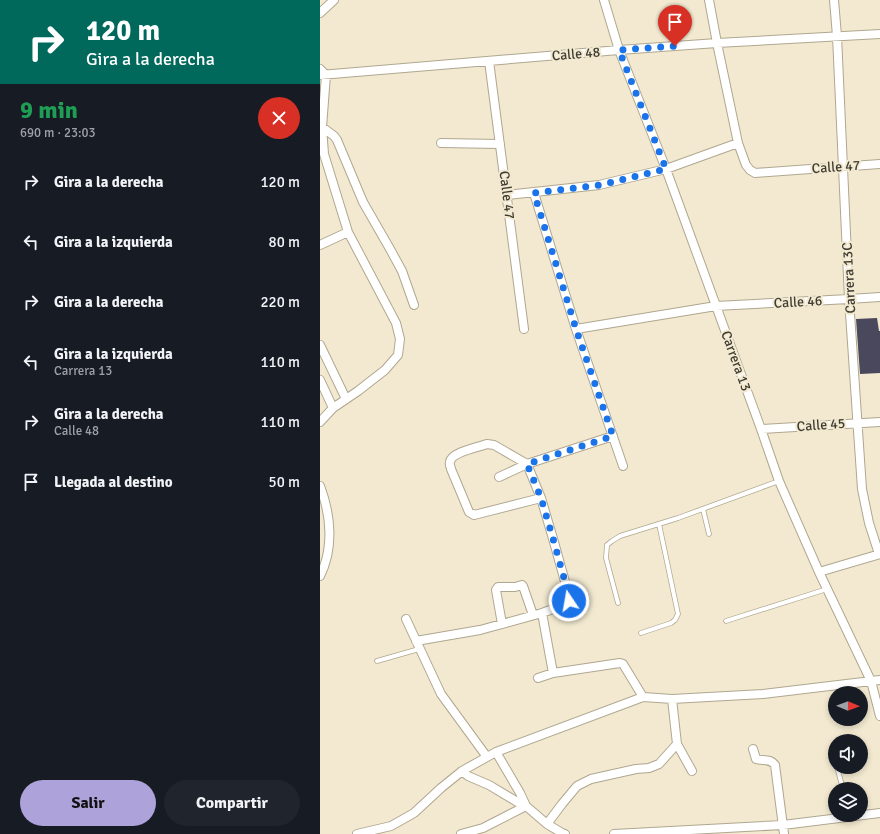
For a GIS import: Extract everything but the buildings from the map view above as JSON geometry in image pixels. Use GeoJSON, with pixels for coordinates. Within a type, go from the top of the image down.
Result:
{"type":"FeatureCollection","features":[{"type":"Feature","properties":{"kind":"street"},"geometry":{"type":"LineString","coordinates":[[320,13],[334,0]]}},
{"type":"Feature","properties":{"kind":"street","name":"Calle 47"},"geometry":{"type":"LineString","coordinates":[[709,0],[738,143],[746,165],[750,170],[755,173],[880,164]]}},
{"type":"Feature","properties":{"kind":"street","name":"Carrera 13C"},"geometry":{"type":"LineString","coordinates":[[834,0],[849,299],[862,489],[868,523],[879,554]]}},
{"type":"Feature","properties":{"kind":"street","name":"Carrera 13"},"geometry":{"type":"LineString","coordinates":[[603,1],[619,50],[666,169],[779,481],[827,589],[876,681],[880,716]]}},
{"type":"Feature","properties":{"kind":"street","name":"Calle 48"},"geometry":{"type":"LineString","coordinates":[[322,73],[717,43],[880,34]]}},
{"type":"Feature","properties":{"kind":"street","name":"Calle 47"},"geometry":{"type":"LineString","coordinates":[[489,61],[524,329]]}},
{"type":"Feature","properties":{"kind":"street"},"geometry":{"type":"LineString","coordinates":[[320,422],[333,408],[385,370],[398,355],[400,339],[396,323],[348,232],[322,154],[322,73]]}},
{"type":"Feature","properties":{"kind":"street"},"geometry":{"type":"LineString","coordinates":[[322,127],[337,140],[363,202],[402,271],[414,305]]}},
{"type":"Feature","properties":{"kind":"street"},"geometry":{"type":"LineString","coordinates":[[441,143],[500,144]]}},
{"type":"Feature","properties":{"kind":"street"},"geometry":{"type":"LineString","coordinates":[[507,195],[600,185],[666,169],[738,143]]}},
{"type":"Feature","properties":{"kind":"street"},"geometry":{"type":"LineString","coordinates":[[534,193],[576,329],[623,466]]}},
{"type":"Feature","properties":{"kind":"street"},"geometry":{"type":"LineString","coordinates":[[320,245],[348,232]]}},
{"type":"Feature","properties":{"kind":"street","name":"Calle 46"},"geometry":{"type":"LineString","coordinates":[[576,329],[716,306],[880,296]]}},
{"type":"Feature","properties":{"kind":"street"},"geometry":{"type":"LineString","coordinates":[[320,345],[346,399]]}},
{"type":"Feature","properties":{"kind":"street"},"geometry":{"type":"LineString","coordinates":[[320,380],[333,408]]}},
{"type":"Feature","properties":{"kind":"street","name":"Calle 45"},"geometry":{"type":"LineString","coordinates":[[761,429],[880,422]]}},
{"type":"Feature","properties":{"kind":"street"},"geometry":{"type":"LineString","coordinates":[[499,477],[527,464],[613,436]]}},
{"type":"Feature","properties":{"kind":"street"},"geometry":{"type":"LineString","coordinates":[[417,645],[542,613],[566,604],[569,601],[541,498],[527,464],[494,445],[487,444],[459,453],[452,458],[450,462],[451,469],[469,512],[474,515],[541,498]]}},
{"type":"Feature","properties":{"kind":"street"},"geometry":{"type":"LineString","coordinates":[[320,486],[327,508],[330,529],[324,568],[320,576]]}},
{"type":"Feature","properties":{"kind":"street"},"geometry":{"type":"LineString","coordinates":[[819,572],[879,554]]}},
{"type":"Feature","properties":{"kind":"street"},"geometry":{"type":"LineString","coordinates":[[502,624],[496,590],[498,587],[524,586],[533,615]]}},
{"type":"Feature","properties":{"kind":"street"},"geometry":{"type":"LineString","coordinates":[[542,613],[553,674]]}},
{"type":"Feature","properties":{"kind":"street"},"geometry":{"type":"LineString","coordinates":[[406,619],[441,694],[487,757]]}},
{"type":"Feature","properties":{"kind":"street"},"geometry":{"type":"LineString","coordinates":[[538,678],[553,674],[622,663],[643,697]]}},
{"type":"Feature","properties":{"kind":"street"},"geometry":{"type":"LineString","coordinates":[[357,834],[391,826],[414,814],[441,788],[462,771],[496,752],[643,697],[672,699],[763,694],[876,681]]}},
{"type":"Feature","properties":{"kind":"street"},"geometry":{"type":"LineString","coordinates":[[672,699],[677,744],[692,771]]}},
{"type":"Feature","properties":{"kind":"street"},"geometry":{"type":"LineString","coordinates":[[547,824],[577,786],[591,779],[636,769],[650,768],[658,764],[677,744]]}},
{"type":"Feature","properties":{"kind":"street"},"geometry":{"type":"LineString","coordinates":[[753,749],[756,759],[770,760],[775,765],[784,834]]}},
{"type":"Feature","properties":{"kind":"street"},"geometry":{"type":"LineString","coordinates":[[496,752],[526,806]]}},
{"type":"Feature","properties":{"kind":"street"},"geometry":{"type":"LineString","coordinates":[[462,771],[468,776],[489,785],[526,806],[547,824],[565,834]]}},
{"type":"Feature","properties":{"kind":"street"},"geometry":{"type":"LineString","coordinates":[[461,834],[484,828],[526,806]]}},
{"type":"Feature","properties":{"kind":"street"},"geometry":{"type":"LineString","coordinates":[[868,814],[880,813]]}},
{"type":"Feature","properties":{"kind":"street"},"geometry":{"type":"LineString","coordinates":[[615,834],[783,824],[828,819]]}},
{"type":"Feature","properties":{"kind":"lane"},"geometry":{"type":"LineString","coordinates":[[618,603],[606,558],[607,545],[612,541],[620,536],[678,518],[779,481]]}},
{"type":"Feature","properties":{"kind":"lane"},"geometry":{"type":"LineString","coordinates":[[703,509],[709,534]]}},
{"type":"Feature","properties":{"kind":"lane"},"geometry":{"type":"LineString","coordinates":[[641,633],[671,623],[675,620],[678,614],[659,524]]}},
{"type":"Feature","properties":{"kind":"lane"},"geometry":{"type":"LineString","coordinates":[[726,621],[827,589]]}},
{"type":"Feature","properties":{"kind":"lane"},"geometry":{"type":"LineString","coordinates":[[377,661],[417,645]]}},
{"type":"Feature","properties":{"kind":"route"},"geometry":{"type":"LineString","coordinates":[[569,601],[569,596],[541,498],[527,464],[613,436],[576,329],[534,193],[600,185],[666,169],[619,50],[675,46]]}}]}
